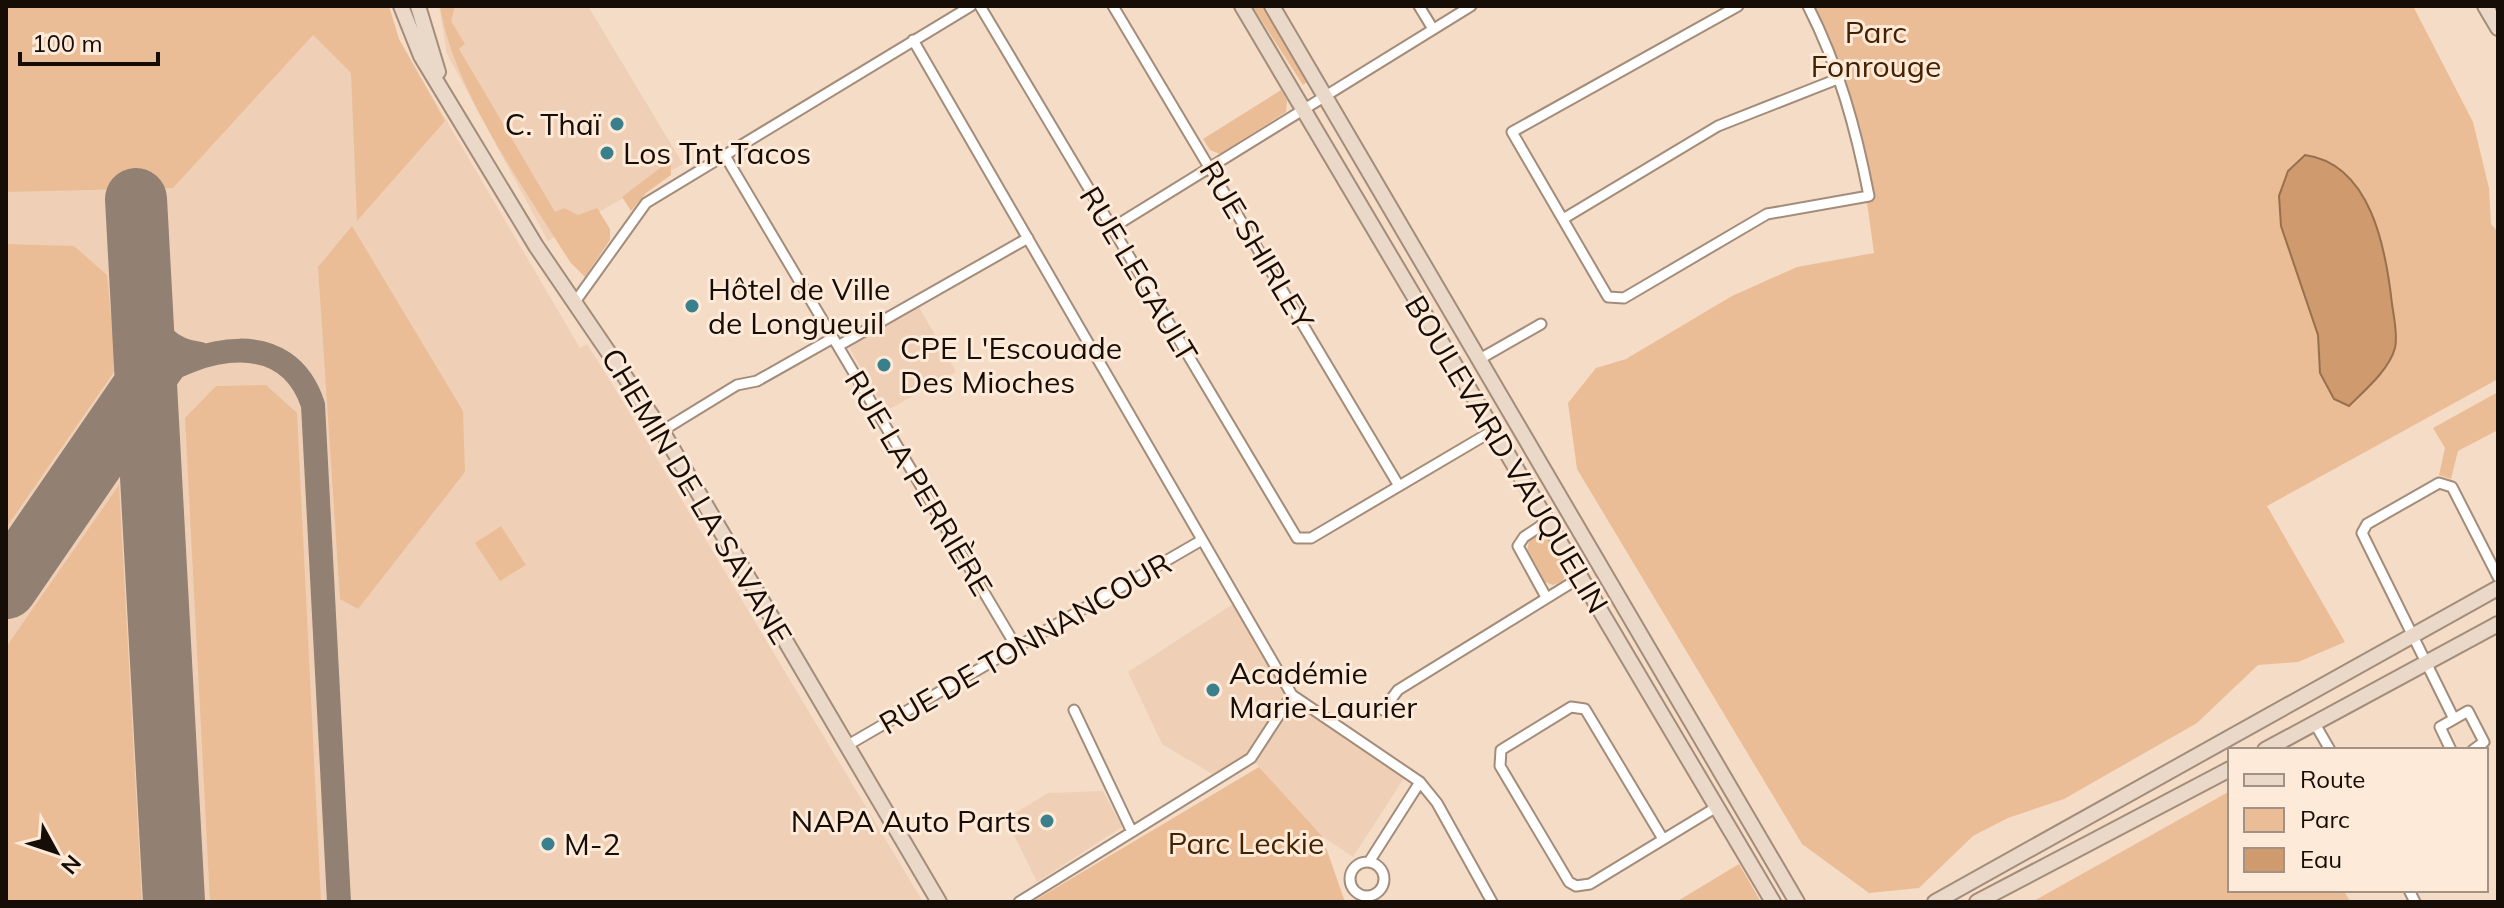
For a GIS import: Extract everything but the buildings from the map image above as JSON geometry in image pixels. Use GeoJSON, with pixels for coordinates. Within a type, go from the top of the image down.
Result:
{"type":"FeatureCollection","features":[{"type":"Feature","properties":{"kind":"street","name":"CHEMIN DE LA SAVANE"},"geometry":{"type":"LineString","coordinates":[[401,6],[414,44],[536,246],[662,431],[939,902]]}},
{"type":"Feature","properties":{"kind":"street","name":"CHEMIN DE LA SAVANE"},"geometry":{"type":"LineString","coordinates":[[418,6],[426,41],[447,94]]}},
{"type":"Feature","properties":{"kind":"street"},"geometry":{"type":"LineString","coordinates":[[575,302],[646,203],[971,6]]}},
{"type":"Feature","properties":{"kind":"street","name":"RUE LEGAULT"},"geometry":{"type":"LineString","coordinates":[[980,6],[1293,535],[1300,540],[1311,538],[1399,486]]}},
{"type":"Feature","properties":{"kind":"street","name":"RUE SHIRLEY"},"geometry":{"type":"LineString","coordinates":[[1113,6],[1399,486]]}},
{"type":"Feature","properties":{"kind":"street","name":"BOULEVARD VAUQUELIN"},"geometry":{"type":"LineString","coordinates":[[1242,6],[1773,902]]}},
{"type":"Feature","properties":{"kind":"street","name":"BOULEVARD VAUQUELIN"},"geometry":{"type":"LineString","coordinates":[[1272,6],[1797,902]]}},
{"type":"Feature","properties":{"kind":"street"},"geometry":{"type":"LineString","coordinates":[[1419,6],[1433,29]]}},
{"type":"Feature","properties":{"kind":"street"},"geometry":{"type":"LineString","coordinates":[[1112,228],[1471,6]]}},
{"type":"Feature","properties":{"kind":"street"},"geometry":{"type":"LineString","coordinates":[[1738,6],[1512,132],[1608,297],[1624,298],[1767,214],[1869,196],[1854,122],[1840,78],[1808,6]]}},
{"type":"Feature","properties":{"kind":"street"},"geometry":{"type":"LineString","coordinates":[[2485,6],[2498,28]]}},
{"type":"Feature","properties":{"kind":"street"},"geometry":{"type":"LineString","coordinates":[[913,40],[1292,695],[1420,782],[1437,803],[1492,902]]}},
{"type":"Feature","properties":{"kind":"street"},"geometry":{"type":"LineString","coordinates":[[1563,219],[1718,126],[1840,78]]}},
{"type":"Feature","properties":{"kind":"street","name":"RUE LA PERRIÈRE"},"geometry":{"type":"LineString","coordinates":[[724,154],[1017,648]]}},
{"type":"Feature","properties":{"kind":"street"},"geometry":{"type":"LineString","coordinates":[[662,431],[737,385],[757,381],[835,342],[1028,238]]}},
{"type":"Feature","properties":{"kind":"street","name":"BOULEVARD VAUQUELIN"},"geometry":{"type":"LineString","coordinates":[[1478,360],[1541,324]]}},
{"type":"Feature","properties":{"kind":"street"},"geometry":{"type":"LineString","coordinates":[[1399,486],[1494,430]]}},
{"type":"Feature","properties":{"kind":"street"},"geometry":{"type":"LineString","coordinates":[[2453,717],[2362,533],[2367,524],[2439,483],[2446,483],[2452,487],[2498,577]]}},
{"type":"Feature","properties":{"kind":"street"},"geometry":{"type":"LineString","coordinates":[[1546,597],[1518,546],[1524,537],[1548,521]]}},
{"type":"Feature","properties":{"kind":"street","name":"RUE DE TONNANCOUR"},"geometry":{"type":"LineString","coordinates":[[848,745],[1202,540]]}},
{"type":"Feature","properties":{"kind":"street"},"geometry":{"type":"LineString","coordinates":[[1383,710],[1398,690],[1581,577]]}},
{"type":"Feature","properties":{"kind":"street"},"geometry":{"type":"LineString","coordinates":[[1935,902],[2498,588]]}},
{"type":"Feature","properties":{"kind":"street"},"geometry":{"type":"LineString","coordinates":[[2269,748],[2498,624]]}},
{"type":"Feature","properties":{"kind":"street"},"geometry":{"type":"LineString","coordinates":[[1019,902],[1251,758],[1292,695]]}},
{"type":"Feature","properties":{"kind":"street"},"geometry":{"type":"LineString","coordinates":[[1663,839],[1585,709],[1571,707],[1501,750],[1500,766],[1569,882],[1590,884],[1715,808]]}},
{"type":"Feature","properties":{"kind":"street"},"geometry":{"type":"LineString","coordinates":[[1074,710],[1132,832]]}},
{"type":"Feature","properties":{"kind":"street"},"geometry":{"type":"LineString","coordinates":[[2450,748],[2440,727],[2463,712],[2473,715],[2484,742],[2476,748]]}},
{"type":"Feature","properties":{"kind":"street"},"geometry":{"type":"LineString","coordinates":[[2315,724],[2329,748]]}},
{"type":"Feature","properties":{"kind":"street"},"geometry":{"type":"LineString","coordinates":[[1977,902],[2228,770]]}},
{"type":"Feature","properties":{"kind":"street"},"geometry":{"type":"LineString","coordinates":[[1369,862],[1420,782]]}},
{"type":"Feature","properties":{"kind":"shaded area"},"geometry":{"type":"Polygon","coordinates":[[[6,6],[384,14],[580,348],[587,344],[622,400],[923,902],[6,902],[6,6]]]}},
{"type":"Feature","properties":{"kind":"shaded area"},"geometry":{"type":"Polygon","coordinates":[[[439,6],[588,6],[683,164],[548,241],[447,54],[439,6]]]}},
{"type":"Feature","properties":{"kind":"shaded area"},"geometry":{"type":"Polygon","coordinates":[[[919,307],[956,372],[886,411],[849,347],[919,307]]]}},
{"type":"Feature","properties":{"kind":"shaded area"},"geometry":{"type":"Polygon","coordinates":[[[1238,601],[1292,695],[1408,772],[1353,857],[1322,836],[1251,758],[1219,778],[1162,744],[1128,672],[1238,601]]]}},
{"type":"Feature","properties":{"kind":"shaded area"},"geometry":{"type":"Polygon","coordinates":[[[1103,791],[1122,827],[1037,882],[1006,819],[1048,793],[1103,791]]]}},
{"type":"Feature","properties":{"kind":"green space"},"geometry":{"type":"Polygon","coordinates":[[[6,6],[389,6],[399,39],[445,121],[357,221],[351,73],[313,35],[173,188],[6,192],[6,6]]]}},
{"type":"Feature","properties":{"kind":"green space"},"geometry":{"type":"Polygon","coordinates":[[[440,6],[455,6],[451,21],[465,44],[459,49],[555,212],[564,208],[578,215],[597,208],[610,229],[610,240],[585,277],[570,262],[475,105],[447,38],[440,6]]]}},
{"type":"Feature","properties":{"kind":"green space"},"geometry":{"type":"Polygon","coordinates":[[[1252,6],[1265,6],[1310,80],[1303,85],[1252,6]]]}},
{"type":"Feature","properties":{"kind":"green space","name":"Parc Fonrouge"},"geometry":{"type":"Polygon","coordinates":[[[1808,6],[2413,6],[2473,122],[2489,188],[2491,224],[2498,232],[2498,379],[2267,506],[2345,642],[2298,662],[2258,665],[2197,723],[2064,799],[2008,818],[1973,836],[1919,888],[1869,893],[1802,844],[1577,469],[1568,403],[1596,368],[1626,359],[1732,296],[1797,267],[1874,253],[1856,123],[1808,6]],[[2302,285],[2318,335],[2320,373],[2363,393],[2395,349],[2391,294],[2302,285]]]}},
{"type":"Feature","properties":{"kind":"green space"},"geometry":{"type":"Polygon","coordinates":[[[1281,90],[1287,101],[1286,112],[1220,154],[1210,150],[1203,139],[1281,90]]]}},
{"type":"Feature","properties":{"kind":"green space"},"geometry":{"type":"Polygon","coordinates":[[[657,153],[671,163],[671,175],[646,193],[631,211],[622,197],[664,165],[657,153]]]}},
{"type":"Feature","properties":{"kind":"green space"},"geometry":{"type":"Polygon","coordinates":[[[352,226],[463,411],[465,472],[358,609],[340,599],[318,267],[352,226]]]}},
{"type":"Feature","properties":{"kind":"green space"},"geometry":{"type":"Polygon","coordinates":[[[6,244],[74,246],[107,275],[116,369],[6,528],[6,244]]]}},
{"type":"Feature","properties":{"kind":"green space"},"geometry":{"type":"Polygon","coordinates":[[[266,385],[297,413],[321,902],[210,902],[185,418],[216,386],[266,385]]]}},
{"type":"Feature","properties":{"kind":"green space"},"geometry":{"type":"Polygon","coordinates":[[[2498,392],[2498,430],[2458,451],[2451,479],[2439,475],[2445,448],[2433,428],[2498,392]]]}},
{"type":"Feature","properties":{"kind":"green space"},"geometry":{"type":"Polygon","coordinates":[[[119,485],[142,902],[6,902],[6,647],[119,485]]]}},
{"type":"Feature","properties":{"kind":"green space"},"geometry":{"type":"Polygon","coordinates":[[[501,526],[526,565],[500,581],[475,543],[501,526]]]}},
{"type":"Feature","properties":{"kind":"green space"},"geometry":{"type":"Polygon","coordinates":[[[1538,534],[1548,537],[1566,567],[1563,581],[1553,585],[1545,582],[1527,552],[1529,541],[1538,534]]]}},
{"type":"Feature","properties":{"kind":"green space","name":"Parc Leckie"},"geometry":{"type":"Polygon","coordinates":[[[1259,767],[1322,836],[1345,902],[1032,902],[1259,767]]]}},
{"type":"Feature","properties":{"kind":"green space"},"geometry":{"type":"Polygon","coordinates":[[[2228,792],[2228,892],[2344,892],[2351,902],[2032,902],[2228,792]]]}},
{"type":"Feature","properties":{"kind":"green space"},"geometry":{"type":"Polygon","coordinates":[[[1739,864],[1761,902],[1676,902],[1739,864]]]}},
{"type":"Feature","properties":{"kind":"water"},"geometry":{"type":"Polygon","coordinates":[[[2305,155],[2327,162],[2346,174],[2360,192],[2371,212],[2385,259],[2395,326],[2395,348],[2382,372],[2349,406],[2334,399],[2320,373],[2318,335],[2281,226],[2279,196],[2288,171],[2305,155]]]}},
{"type":"Feature","properties":{"kind":"taxiway"},"geometry":{"type":"LineString","coordinates":[[142,303],[164,338],[179,348],[200,354]]}},
{"type":"Feature","properties":{"kind":"taxiway"},"geometry":{"type":"LineString","coordinates":[[146,384],[191,360],[215,353],[263,353],[283,363],[301,380],[313,405],[339,902]]}},
{"type":"Feature","properties":{"kind":"taxiway"},"geometry":{"type":"LineString","coordinates":[[148,416],[159,389],[172,371]]}},
{"type":"Feature","properties":{"kind":"taxiway"},"geometry":{"type":"LineString","coordinates":[[113,433],[125,427],[139,431],[147,441],[151,469]]}},
{"type":"Feature","properties":{"kind":"runway"},"geometry":{"type":"LineString","coordinates":[[136,199],[174,902]]}},
{"type":"Feature","properties":{"kind":"runway"},"geometry":{"type":"LineString","coordinates":[[6,588],[146,384]]}},
{"type":"Feature","properties":{"kind":"place","name":"C. Thaï"},"geometry":{"type":"Point","coordinates":[617,124]}},
{"type":"Feature","properties":{"kind":"place","name":"Los Tnt Tacos"},"geometry":{"type":"Point","coordinates":[607,153]}},
{"type":"Feature","properties":{"kind":"place","name":"Hôtel de Ville de Longueuil"},"geometry":{"type":"Point","coordinates":[692,306]}},
{"type":"Feature","properties":{"kind":"place","name":"CPE L'Escouade Des Mioches"},"geometry":{"type":"Point","coordinates":[884,365]}},
{"type":"Feature","properties":{"kind":"place","name":"Académie Marie-Laurier"},"geometry":{"type":"Point","coordinates":[1213,690]}},
{"type":"Feature","properties":{"kind":"place","name":"NAPA Auto Parts"},"geometry":{"type":"Point","coordinates":[1047,821]}},
{"type":"Feature","properties":{"kind":"place","name":"M-2"},"geometry":{"type":"Point","coordinates":[548,844]}}]}
